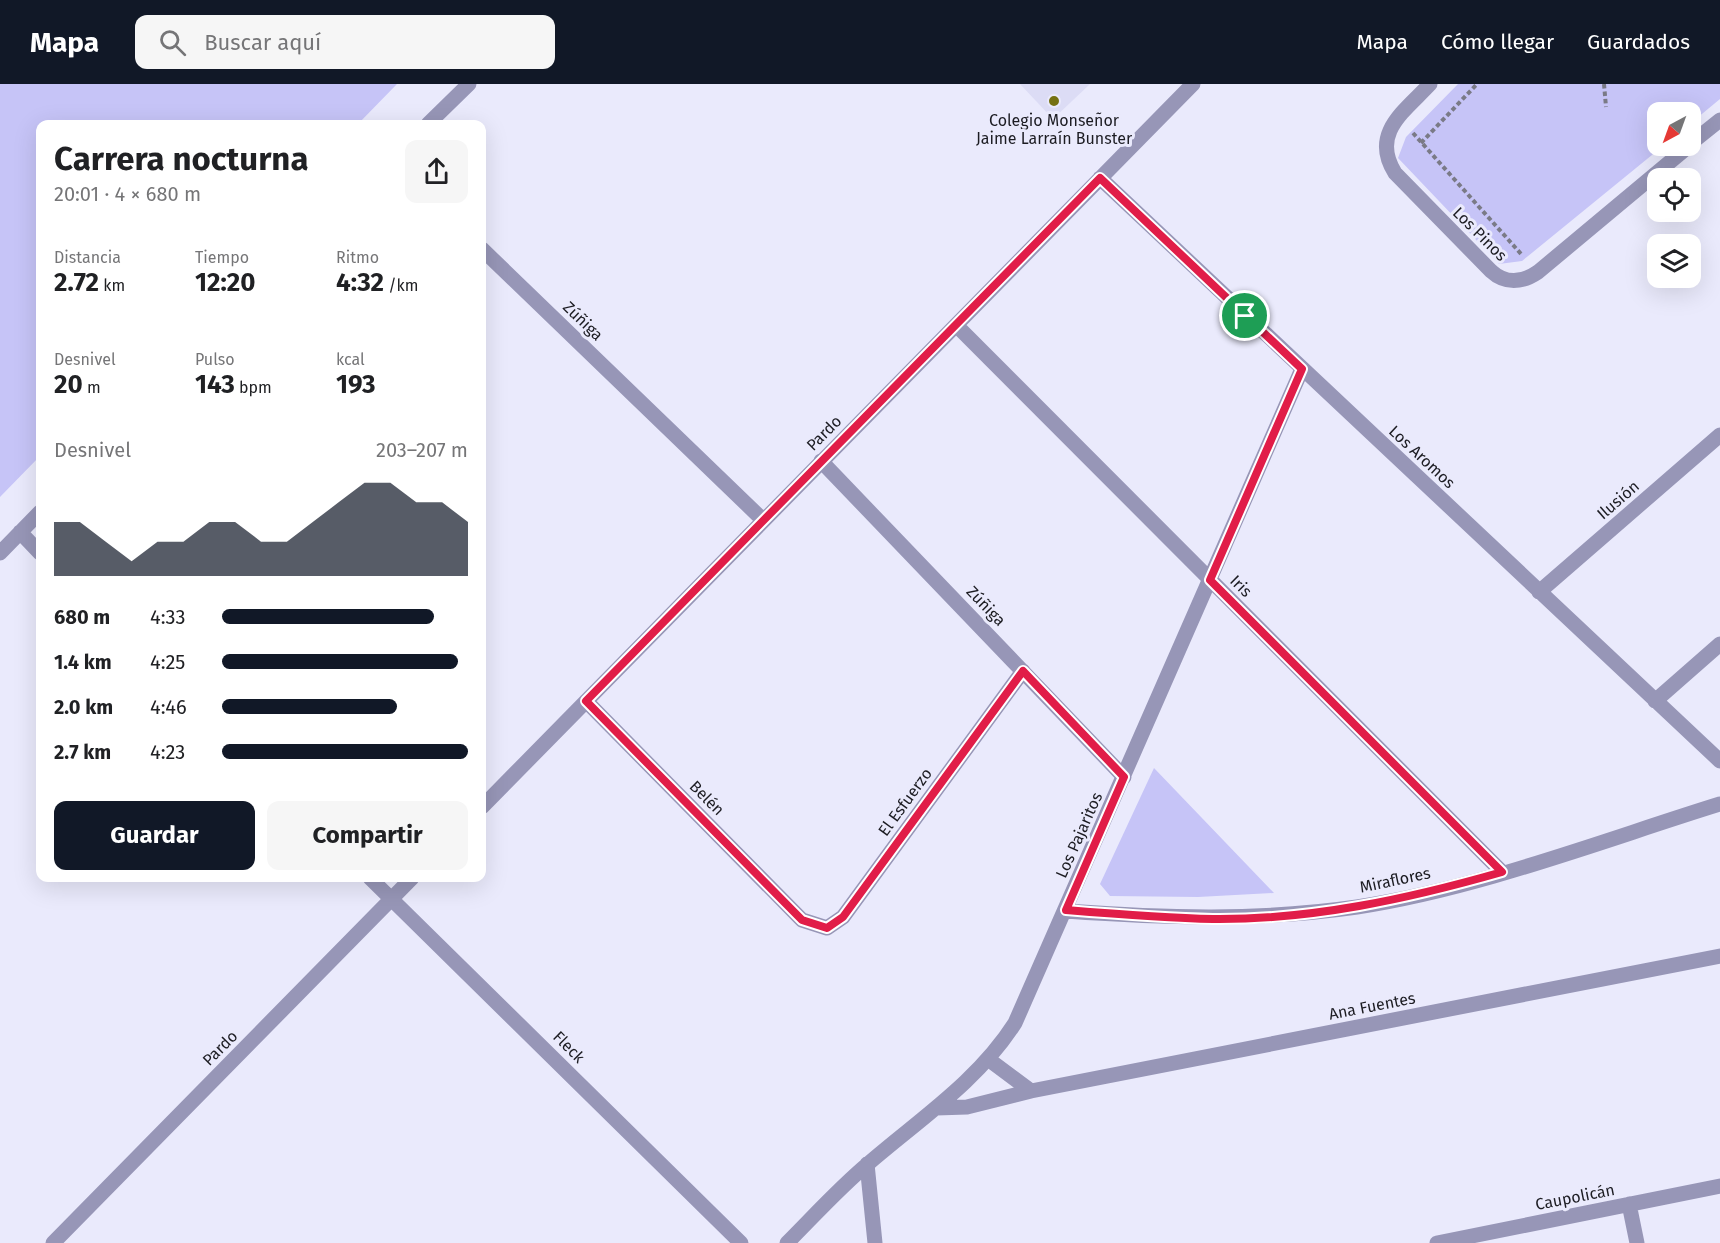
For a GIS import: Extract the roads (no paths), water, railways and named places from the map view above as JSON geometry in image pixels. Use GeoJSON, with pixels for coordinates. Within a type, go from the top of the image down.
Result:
{"type":"FeatureCollection","features":[{"type":"Feature","properties":{"kind":"street"},"geometry":{"type":"LineString","coordinates":[[432,120],[469,84]]}},
{"type":"Feature","properties":{"kind":"street","name":"Pardo"},"geometry":{"type":"LineString","coordinates":[[486,803],[1192,84]]}},
{"type":"Feature","properties":{"kind":"street","name":"Los Pinos"},"geometry":{"type":"LineString","coordinates":[[1430,84],[1399,117],[1387,136],[1387,157],[1395,173],[1497,276],[1514,281],[1531,277],[1538,272],[1677,156]]}},
{"type":"Feature","properties":{"kind":"street","name":"Los Pinos"},"geometry":{"type":"LineString","coordinates":[[1701,136],[1720,120]]}},
{"type":"Feature","properties":{"kind":"street","name":"Los Aromos"},"geometry":{"type":"LineString","coordinates":[[1100,178],[1720,761]]}},
{"type":"Feature","properties":{"kind":"street","name":"Zúñiga"},"geometry":{"type":"LineString","coordinates":[[486,253],[763,520]]}},
{"type":"Feature","properties":{"kind":"street","name":"Iris"},"geometry":{"type":"LineString","coordinates":[[956,325],[1502,872]]}},
{"type":"Feature","properties":{"kind":"street","name":"Los Pajaritos"},"geometry":{"type":"LineString","coordinates":[[787,1243],[867,1164],[936,1108],[988,1059],[1015,1023],[1302,369]]}},
{"type":"Feature","properties":{"kind":"street","name":"Ilusión"},"geometry":{"type":"LineString","coordinates":[[1539,592],[1720,435]]}},
{"type":"Feature","properties":{"kind":"street","name":"Zúñiga"},"geometry":{"type":"LineString","coordinates":[[821,461],[1124,777]]}},
{"type":"Feature","properties":{"kind":"street"},"geometry":{"type":"LineString","coordinates":[[0,553],[36,516]]}},
{"type":"Feature","properties":{"kind":"street"},"geometry":{"type":"LineString","coordinates":[[20,532],[36,549]]}},
{"type":"Feature","properties":{"kind":"street"},"geometry":{"type":"LineString","coordinates":[[1655,702],[1720,645]]}},
{"type":"Feature","properties":{"kind":"street","name":"El Esfuerzo"},"geometry":{"type":"LineString","coordinates":[[802,920],[827,928],[843,917],[1023,671]]}},
{"type":"Feature","properties":{"kind":"street","name":"Belén"},"geometry":{"type":"LineString","coordinates":[[586,701],[802,920]]}},
{"type":"Feature","properties":{"kind":"street","name":"Miraflores"},"geometry":{"type":"LineString","coordinates":[[1066,910],[1214,919],[1301,914],[1407,897],[1502,872],[1720,804]]}},
{"type":"Feature","properties":{"kind":"street","name":"Fleck"},"geometry":{"type":"LineString","coordinates":[[374,882],[741,1243]]}},
{"type":"Feature","properties":{"kind":"street","name":"Pardo"},"geometry":{"type":"LineString","coordinates":[[52,1243],[408,882]]}},
{"type":"Feature","properties":{"kind":"street","name":"Ana Fuentes"},"geometry":{"type":"LineString","coordinates":[[936,1108],[967,1107],[1031,1091],[1720,956]]}},
{"type":"Feature","properties":{"kind":"street"},"geometry":{"type":"LineString","coordinates":[[988,1059],[1031,1091]]}},
{"type":"Feature","properties":{"kind":"street"},"geometry":{"type":"LineString","coordinates":[[867,1164],[875,1243]]}},
{"type":"Feature","properties":{"kind":"street","name":"Caupolicán"},"geometry":{"type":"LineString","coordinates":[[1437,1243],[1720,1186]]}},
{"type":"Feature","properties":{"kind":"street"},"geometry":{"type":"LineString","coordinates":[[1629,1204],[1637,1243]]}},
{"type":"Feature","properties":{"kind":"place","name":"Colegio Monseñor Jaime Larraín Bunster"},"geometry":{"type":"Point","coordinates":[1054,101]}}]}
